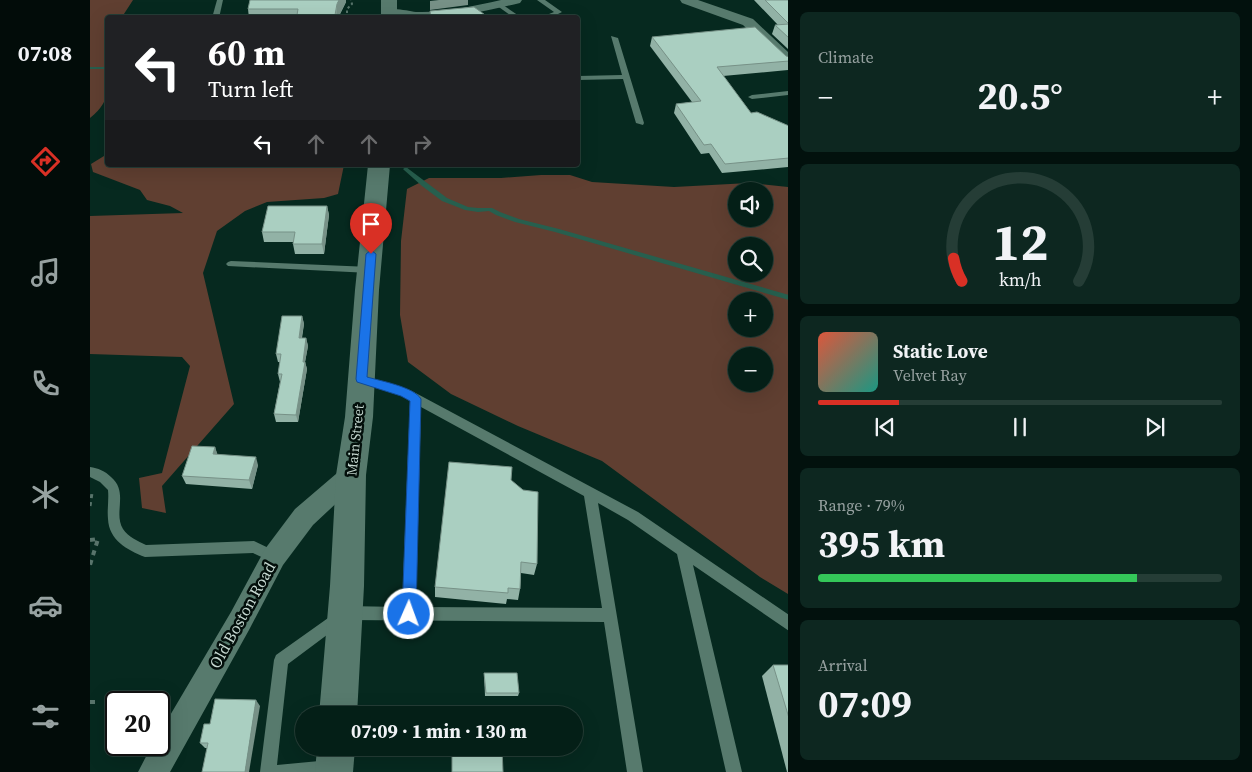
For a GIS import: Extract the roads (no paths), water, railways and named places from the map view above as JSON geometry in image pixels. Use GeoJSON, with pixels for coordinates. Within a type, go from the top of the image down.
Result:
{"type":"FeatureCollection","features":[{"type":"Feature","properties":{"kind":"main road","name":"Main Street"},"geometry":{"type":"LineString","coordinates":[[339,706],[346,613],[351,475],[379,167]]}},
{"type":"Feature","properties":{"kind":"street"},"geometry":{"type":"LineString","coordinates":[[389,10],[418,15],[516,0]]}},
{"type":"Feature","properties":{"kind":"street"},"geometry":{"type":"LineString","coordinates":[[686,0],[748,22],[788,61]]}},
{"type":"Feature","properties":{"kind":"street","name":"Old Boston Road"},"geometry":{"type":"LineString","coordinates":[[153,772],[240,621],[274,557],[304,517],[351,475]]}},
{"type":"Feature","properties":{"kind":"lane"},"geometry":{"type":"LineString","coordinates":[[216,15],[220,0]]}},
{"type":"Feature","properties":{"kind":"lane"},"geometry":{"type":"LineString","coordinates":[[540,0],[559,12],[550,15]]}},
{"type":"Feature","properties":{"kind":"lane"},"geometry":{"type":"LineString","coordinates":[[498,4],[514,15]]}},
{"type":"Feature","properties":{"kind":"lane"},"geometry":{"type":"LineString","coordinates":[[614,38],[640,124]]}},
{"type":"Feature","properties":{"kind":"lane"},"geometry":{"type":"LineString","coordinates":[[580,78],[626,77]]}},
{"type":"Feature","properties":{"kind":"lane"},"geometry":{"type":"LineString","coordinates":[[752,96],[788,93]]}},
{"type":"Feature","properties":{"kind":"lane"},"geometry":{"type":"LineString","coordinates":[[231,264],[370,270]]}},
{"type":"Feature","properties":{"kind":"lane"},"geometry":{"type":"LineString","coordinates":[[361,379],[406,393],[633,516],[788,624]]}},
{"type":"Feature","properties":{"kind":"lane"},"geometry":{"type":"LineString","coordinates":[[409,614],[416,399]]}},
{"type":"Feature","properties":{"kind":"lane"},"geometry":{"type":"LineString","coordinates":[[90,472],[106,478],[113,485],[116,498],[113,516],[117,530],[120,536],[136,547],[145,550],[254,546],[274,557]]}},
{"type":"Feature","properties":{"kind":"lane"},"geometry":{"type":"LineString","coordinates":[[590,493],[635,772]]}},
{"type":"Feature","properties":{"kind":"lane"},"geometry":{"type":"LineString","coordinates":[[683,550],[734,772]]}},
{"type":"Feature","properties":{"kind":"lane"},"geometry":{"type":"LineString","coordinates":[[268,772],[281,660],[346,613],[610,615]]}},
{"type":"Feature","properties":{"kind":"lane"},"geometry":{"type":"LineString","coordinates":[[280,772],[335,763]]}},
{"type":"Feature","properties":{"kind":"waterway"},"geometry":{"type":"LineString","coordinates":[[90,68],[105,68]]}},
{"type":"Feature","properties":{"kind":"waterway"},"geometry":{"type":"LineString","coordinates":[[406,169],[434,193],[467,209],[490,209],[517,221],[557,230],[788,298]]}}]}
